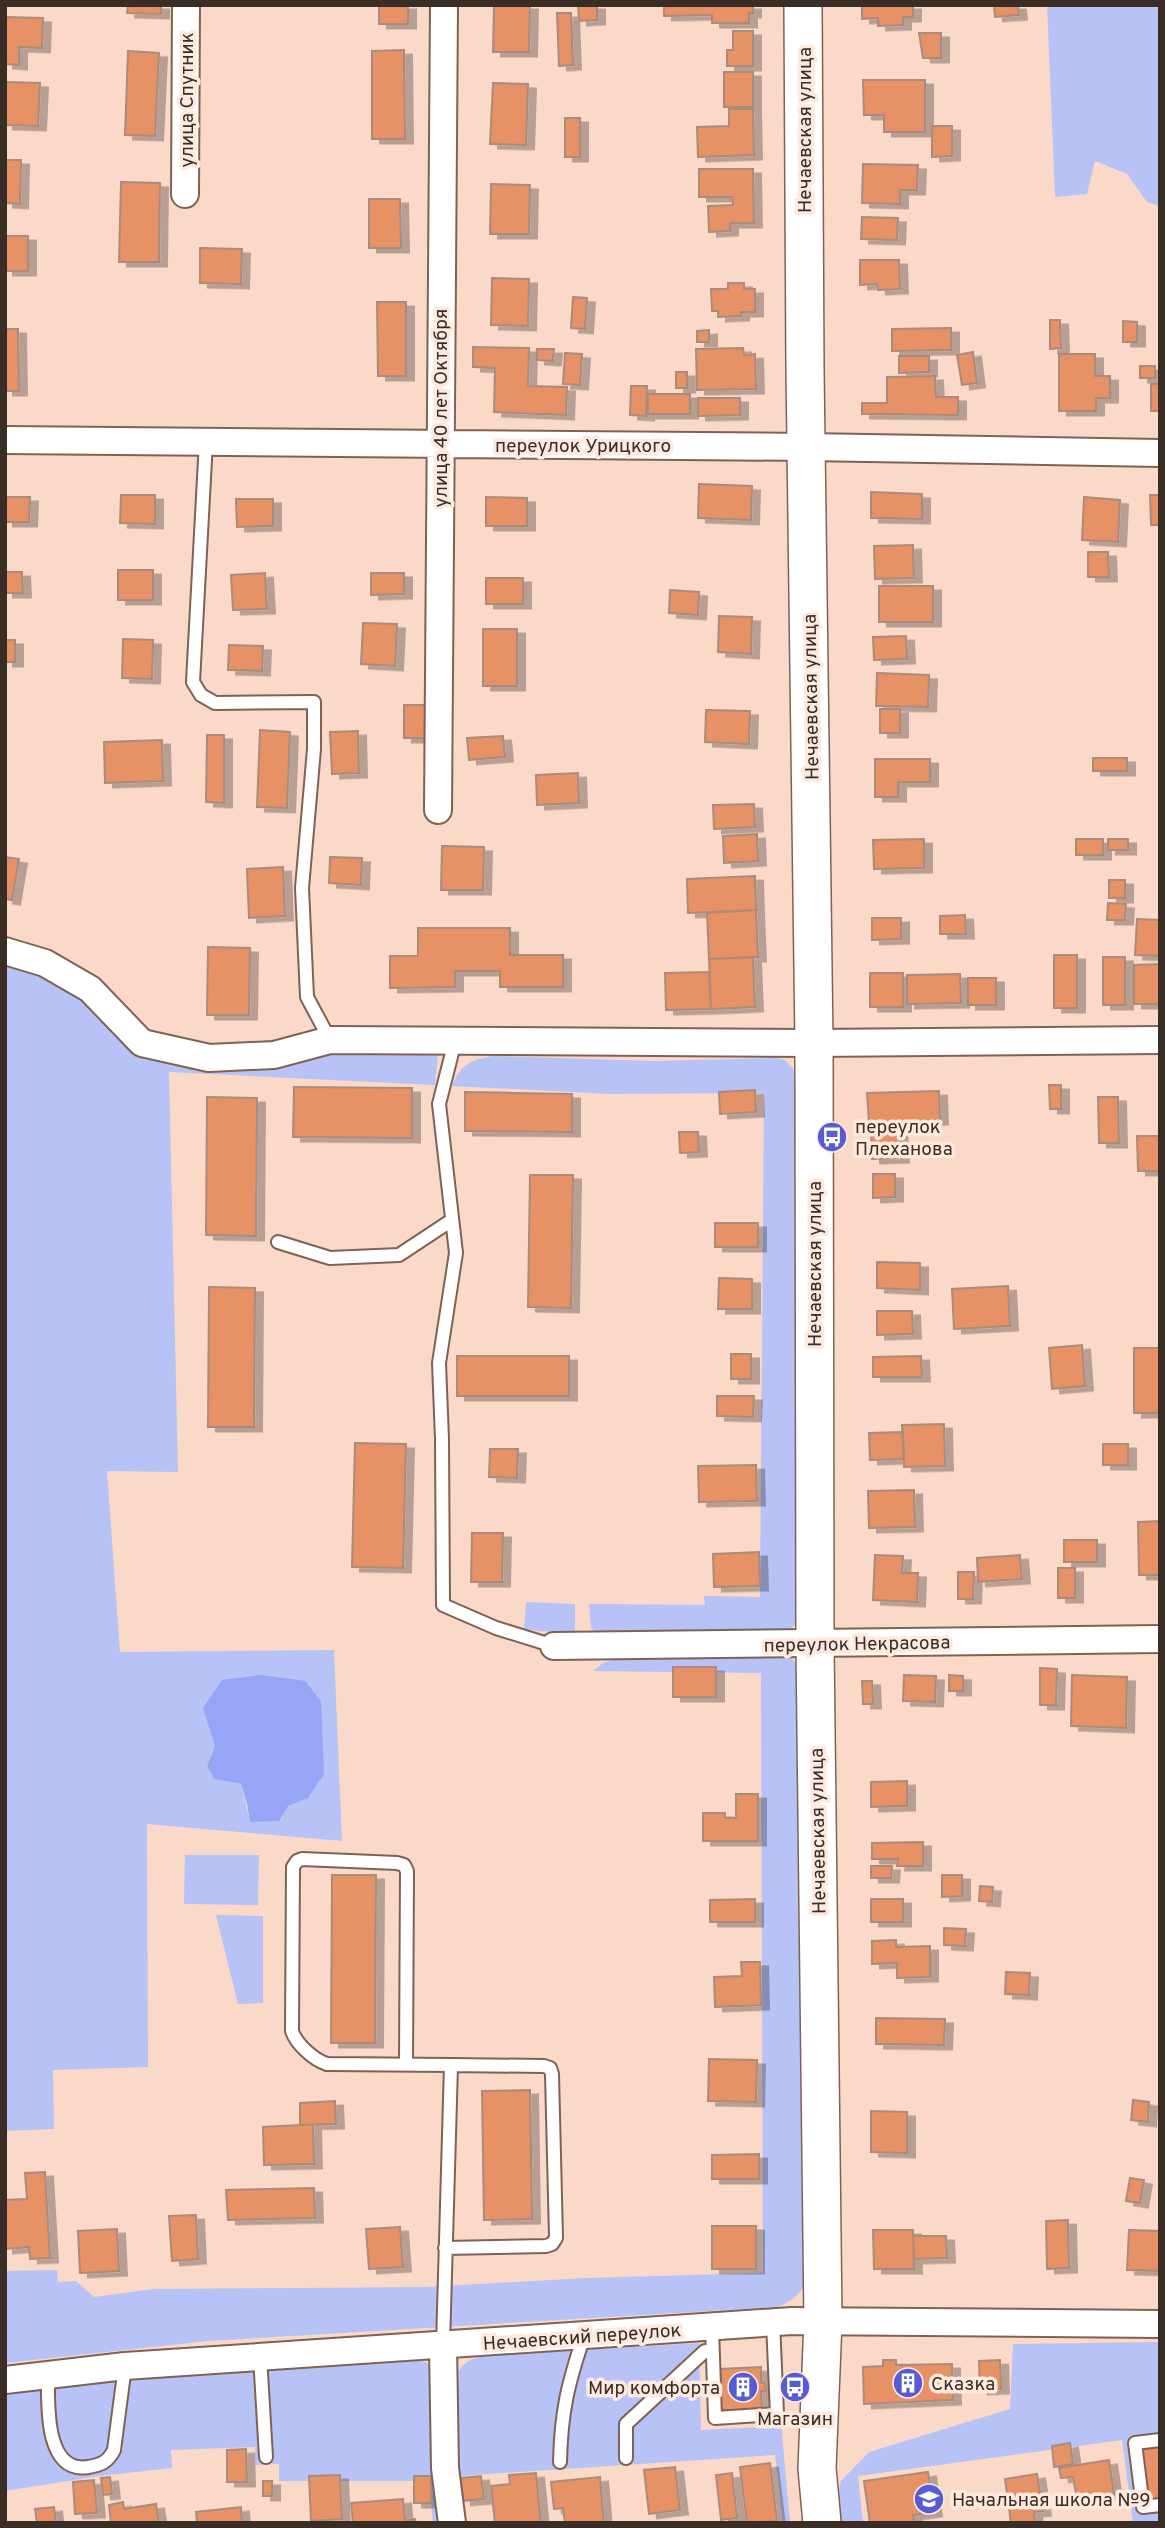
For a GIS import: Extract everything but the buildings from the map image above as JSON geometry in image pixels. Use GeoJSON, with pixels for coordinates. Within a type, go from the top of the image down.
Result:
{"type":"FeatureCollection","features":[{"type":"Feature","properties":{"kind":"street","name":"улица Спутник"},"geometry":{"type":"LineString","coordinates":[[185,194],[186,5]]}},
{"type":"Feature","properties":{"kind":"street","name":"улица 40 лет Октября"},"geometry":{"type":"LineString","coordinates":[[438,810],[443,5]]}},
{"type":"Feature","properties":{"kind":"street","name":"Нечаевская улица"},"geometry":{"type":"LineString","coordinates":[[803,5],[814,1043],[815,1644],[823,2320],[817,2468],[822,2523]]}},
{"type":"Feature","properties":{"kind":"street","name":"переулок Урицкого"},"geometry":{"type":"LineString","coordinates":[[5,440],[807,446],[1160,453]]}},
{"type":"Feature","properties":{"kind":"street"},"geometry":{"type":"LineString","coordinates":[[5,951],[45,963],[90,989],[142,1042],[209,1058],[274,1055],[330,1040],[814,1043],[1160,1040]]}},
{"type":"Feature","properties":{"kind":"street","name":"переулок Некрасова"},"geometry":{"type":"LineString","coordinates":[[554,1646],[1160,1639]]}},
{"type":"Feature","properties":{"kind":"street","name":"Нечаевский переулок"},"geometry":{"type":"LineString","coordinates":[[5,2380],[125,2366],[584,2336],[712,2339],[774,2322],[823,2320],[1160,2324]]}},
{"type":"Feature","properties":{"kind":"street"},"geometry":{"type":"LineString","coordinates":[[443,2345],[445,2468],[452,2523]]}},
{"type":"Feature","properties":{"kind":"lane"},"geometry":{"type":"LineString","coordinates":[[206,441],[193,682],[201,695],[215,703],[314,702],[314,749],[302,888],[306,983],[307,996],[330,1040]]}},
{"type":"Feature","properties":{"kind":"lane"},"geometry":{"type":"LineString","coordinates":[[455,1041],[439,1104],[456,1253],[439,1363],[443,1605],[496,1628],[554,1646]]}},
{"type":"Feature","properties":{"kind":"lane"},"geometry":{"type":"LineString","coordinates":[[278,1242],[330,1258],[399,1255],[452,1220]]}},
{"type":"Feature","properties":{"kind":"lane"},"geometry":{"type":"LineString","coordinates":[[406,2064],[407,1871],[404,1865],[296,1861],[293,1867],[293,2036],[322,2063],[550,2068],[556,2238],[552,2244],[546,2246],[445,2248]]}},
{"type":"Feature","properties":{"kind":"lane"},"geometry":{"type":"LineString","coordinates":[[443,2345],[451,2065]]}},
{"type":"Feature","properties":{"kind":"lane"},"geometry":{"type":"LineString","coordinates":[[712,2339],[715,2418],[777,2414],[774,2322]]}},
{"type":"Feature","properties":{"kind":"lane"},"geometry":{"type":"LineString","coordinates":[[560,2462],[561,2420],[568,2383],[584,2336]]}},
{"type":"Feature","properties":{"kind":"lane"},"geometry":{"type":"LineString","coordinates":[[626,2458],[626,2424],[705,2351],[712,2339]]}},
{"type":"Feature","properties":{"kind":"lane"},"geometry":{"type":"LineString","coordinates":[[260,2356],[265,2457]]}},
{"type":"Feature","properties":{"kind":"lane"},"geometry":{"type":"LineString","coordinates":[[48,2375],[49,2430],[69,2465],[82,2468],[100,2465],[110,2458],[114,2450],[125,2366]]}},
{"type":"Feature","properties":{"kind":"lane"},"geometry":{"type":"LineString","coordinates":[[1160,2440],[1135,2444],[1143,2508],[1160,2505]]}},
{"type":"Feature","properties":{"kind":"shaded area"},"geometry":{"type":"Polygon","coordinates":[[[1047,5],[1160,5],[1160,206],[1147,202],[1127,174],[1095,161],[1087,194],[1055,197],[1047,5]]]}},
{"type":"Feature","properties":{"kind":"shaded area"},"geometry":{"type":"Polygon","coordinates":[[[5,954],[36,964],[106,1015],[223,1067],[291,1065],[327,1054],[403,1051],[438,1054],[435,1085],[169,1072],[178,1472],[107,1471],[120,1652],[334,1650],[342,1841],[147,1824],[148,2067],[53,2070],[54,2129],[5,2131],[5,954]],[[215,1746],[207,1766],[214,1779],[241,1784],[250,1822],[308,1797],[215,1746]]]}},
{"type":"Feature","properties":{"kind":"shaded area"},"geometry":{"type":"Polygon","coordinates":[[[492,1056],[655,1061],[776,1058],[785,1060],[798,1074],[800,1611],[796,1623],[789,1631],[595,1633],[591,1627],[589,1604],[705,1605],[704,1596],[760,1597],[764,1093],[609,1094],[452,1086],[467,1065],[492,1056]]]}},
{"type":"Feature","properties":{"kind":"shaded area"},"geometry":{"type":"Polygon","coordinates":[[[526,1602],[575,1604],[575,1635],[524,1629],[526,1602]]]}},
{"type":"Feature","properties":{"kind":"shaded area"},"geometry":{"type":"Polygon","coordinates":[[[631,1654],[789,1656],[799,1666],[803,2288],[800,2292],[792,2300],[777,2307],[208,2341],[5,2363],[5,2271],[57,2270],[58,2282],[76,2281],[94,2297],[153,2289],[426,2287],[586,2278],[763,2273],[761,1673],[593,1671],[603,1663],[631,1654]]]}},
{"type":"Feature","properties":{"kind":"shaded area"},"geometry":{"type":"Polygon","coordinates":[[[261,1675],[305,1681],[321,1701],[324,1774],[308,1798],[288,1806],[279,1821],[250,1822],[241,1784],[214,1779],[207,1766],[215,1746],[203,1708],[222,1680],[261,1675]]]}},
{"type":"Feature","properties":{"kind":"shaded area"},"geometry":{"type":"Polygon","coordinates":[[[185,1855],[259,1855],[258,1905],[184,1904],[185,1855]]]}},
{"type":"Feature","properties":{"kind":"shaded area"},"geometry":{"type":"Polygon","coordinates":[[[216,1915],[263,1916],[263,2003],[238,2004],[216,1915]]]}},
{"type":"Feature","properties":{"kind":"shaded area"},"geometry":{"type":"Polygon","coordinates":[[[1160,2342],[1160,2435],[1131,2439],[1160,2508],[1160,2523],[1133,2523],[1122,2440],[858,2476],[863,2523],[839,2523],[837,2497],[841,2481],[869,2452],[1010,2409],[1013,2344],[1160,2342]]]}},
{"type":"Feature","properties":{"kind":"shaded area"},"geometry":{"type":"Polygon","coordinates":[[[699,2343],[701,2430],[762,2427],[763,2423],[781,2423],[790,2523],[783,2523],[775,2455],[458,2476],[458,2523],[455,2383],[458,2372],[467,2362],[481,2356],[699,2343]]]}},
{"type":"Feature","properties":{"kind":"shaded area"},"geometry":{"type":"Polygon","coordinates":[[[412,2359],[426,2362],[432,2367],[443,2523],[433,2523],[431,2503],[414,2481],[279,2481],[279,2464],[255,2465],[255,2447],[171,2450],[172,2468],[5,2491],[5,2392],[97,2380],[412,2359]]]}},
{"type":"Feature","properties":{"kind":"place","name":"переулок Плеханова"},"geometry":{"type":"Point","coordinates":[832,1137]}},
{"type":"Feature","properties":{"kind":"place","name":"Сказка"},"geometry":{"type":"Point","coordinates":[908,2383]}},
{"type":"Feature","properties":{"kind":"place","name":"Мир комфорта"},"geometry":{"type":"Point","coordinates":[743,2387]}},
{"type":"Feature","properties":{"kind":"place","name":"Магазин"},"geometry":{"type":"Point","coordinates":[795,2387]}},
{"type":"Feature","properties":{"kind":"place","name":"Начальная школа №9"},"geometry":{"type":"Point","coordinates":[929,2499]}}]}
